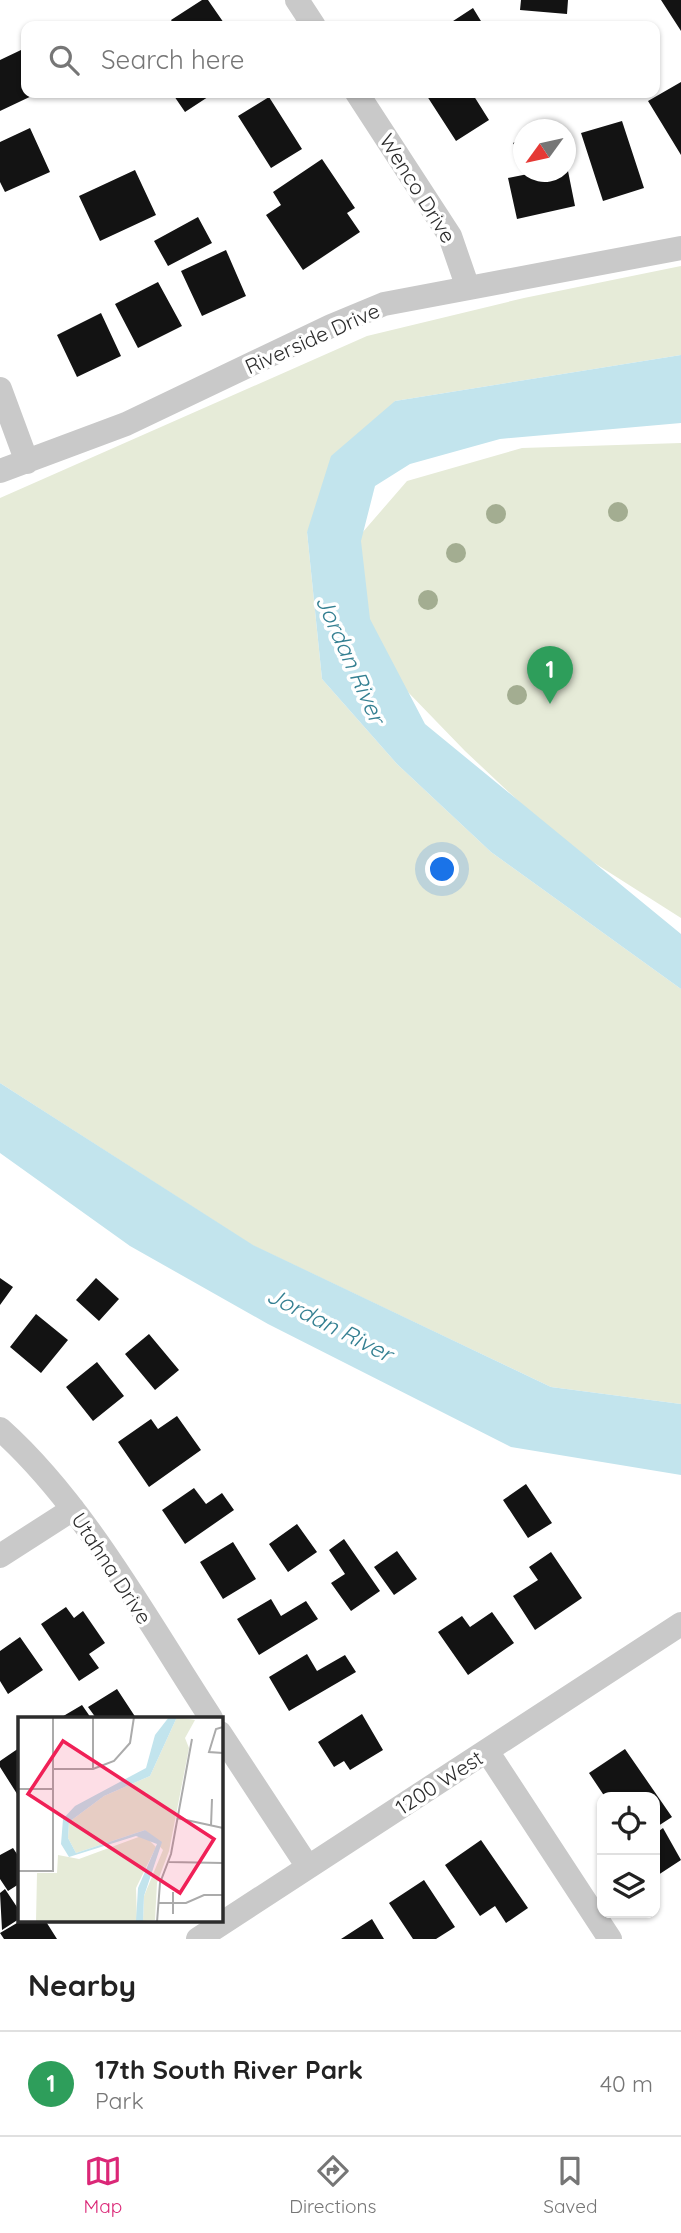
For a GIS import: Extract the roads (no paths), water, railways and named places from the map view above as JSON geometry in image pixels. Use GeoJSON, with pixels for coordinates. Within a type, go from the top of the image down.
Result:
{"type":"FeatureCollection","features":[{"type":"Feature","properties":{"kind":"street","name":"Wenco Drive"},"geometry":{"type":"LineString","coordinates":[[360,98],[450,236],[468,288]]}},
{"type":"Feature","properties":{"kind":"street","name":"Riverside Drive"},"geometry":{"type":"LineString","coordinates":[[0,471],[126,424],[331,326],[384,304],[681,248]]}},
{"type":"Feature","properties":{"kind":"street"},"geometry":{"type":"LineString","coordinates":[[0,388],[26,462]]}},
{"type":"Feature","properties":{"kind":"street","name":"Utahna Drive"},"geometry":{"type":"LineString","coordinates":[[0,1429],[20,1447],[73,1508],[210,1717]]}},
{"type":"Feature","properties":{"kind":"street"},"geometry":{"type":"LineString","coordinates":[[0,1556],[73,1508]]}},
{"type":"Feature","properties":{"kind":"street","name":"1200 West"},"geometry":{"type":"LineString","coordinates":[[198,1939],[681,1624]]}},
{"type":"Feature","properties":{"kind":"street"},"geometry":{"type":"LineString","coordinates":[[222,1736],[308,1867]]}},
{"type":"Feature","properties":{"kind":"street"},"geometry":{"type":"LineString","coordinates":[[487,1751],[610,1939]]}},
{"type":"Feature","properties":{"kind":"water","name":"Jordan River"},"geometry":{"type":"Polygon","coordinates":[[[681,355],[681,423],[500,439],[410,464],[375,486],[361,541],[370,619],[425,724],[681,934],[681,989],[491,852],[397,764],[322,679],[307,532],[331,456],[395,401],[681,355]]]}},
{"type":"Feature","properties":{"kind":"water","name":"Jordan River"},"geometry":{"type":"Polygon","coordinates":[[[0,1083],[253,1245],[551,1387],[681,1404],[681,1475],[511,1447],[268,1324],[130,1246],[0,1153],[0,1083]]]}},
{"type":"Feature","properties":{"kind":"place","name":"17th South River Park"},"geometry":{"type":"Point","coordinates":[550,704]}}]}
